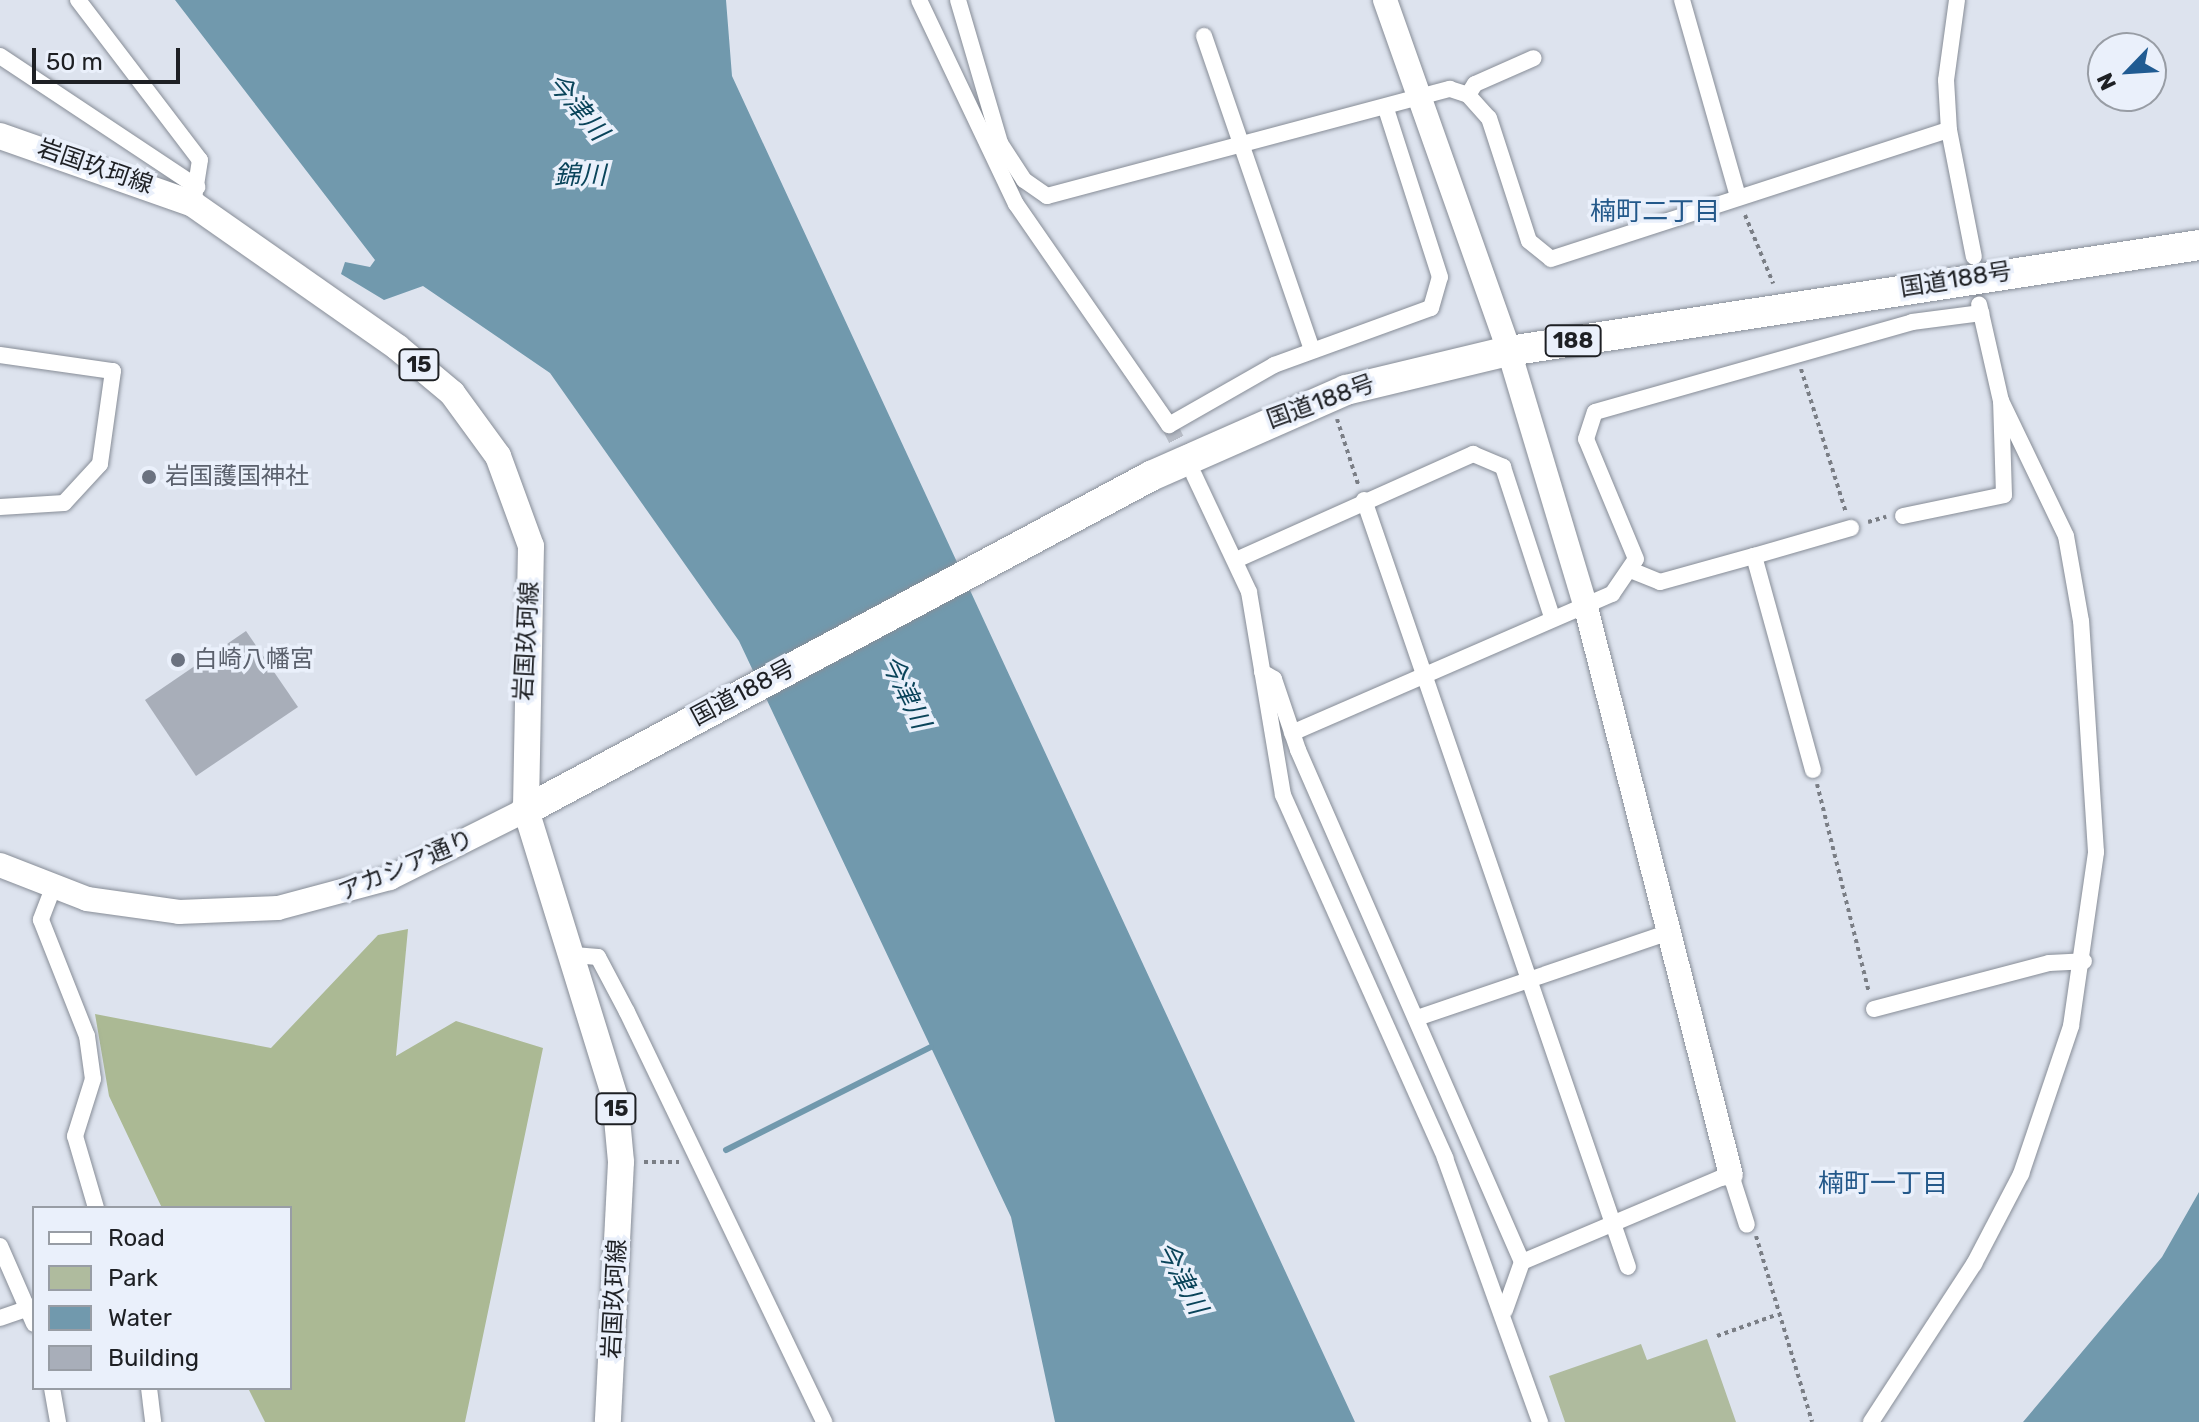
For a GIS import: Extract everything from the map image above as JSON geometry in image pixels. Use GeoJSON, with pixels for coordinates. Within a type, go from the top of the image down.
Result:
{"type":"FeatureCollection","features":[{"type":"Feature","properties":{"kind":"highway","name":"国道188号"},"geometry":{"type":"LineString","coordinates":[[526,810],[1129,488],[1306,404],[1509,351],[2199,245]]}},
{"type":"Feature","properties":{"kind":"main road","name":"岩国玖珂線"},"geometry":{"type":"LineString","coordinates":[[0,136],[195,195],[397,347],[452,393],[498,456],[531,546],[526,810],[604,1046],[621,1162],[608,1422]]}},
{"type":"Feature","properties":{"kind":"street"},"geometry":{"type":"LineString","coordinates":[[0,56],[195,195],[200,160],[183,132],[78,0]]}},
{"type":"Feature","properties":{"kind":"street"},"geometry":{"type":"LineString","coordinates":[[919,0],[995,145],[1036,237],[1112,332],[1169,425],[1312,349],[1431,308],[1440,288],[1386,109]]}},
{"type":"Feature","properties":{"kind":"street"},"geometry":{"type":"LineString","coordinates":[[958,0],[995,145],[1024,180],[1047,196],[1240,142],[1419,102],[1450,89],[1468,95],[1489,118],[1529,241],[1551,259],[1949,130]]}},
{"type":"Feature","properties":{"kind":"street"},"geometry":{"type":"LineString","coordinates":[[1385,0],[1509,351],[1585,604],[1672,931],[1731,1175],[1747,1225]]}},
{"type":"Feature","properties":{"kind":"street"},"geometry":{"type":"LineString","coordinates":[[1682,0],[1738,197]]}},
{"type":"Feature","properties":{"kind":"street"},"geometry":{"type":"LineString","coordinates":[[1957,0],[1946,80],[1949,130],[1974,257]]}},
{"type":"Feature","properties":{"kind":"street"},"geometry":{"type":"LineString","coordinates":[[1204,36],[1312,349]]}},
{"type":"Feature","properties":{"kind":"street"},"geometry":{"type":"LineString","coordinates":[[1468,95],[1475,84],[1534,58]]}},
{"type":"Feature","properties":{"kind":"street"},"geometry":{"type":"LineString","coordinates":[[1292,733],[1552,617],[1612,594],[1633,571],[1633,541],[1586,439],[1595,412],[1798,359],[1912,322],[1980,308],[2001,401],[2004,495],[1903,516]]}},
{"type":"Feature","properties":{"kind":"street"},"geometry":{"type":"LineString","coordinates":[[0,355],[113,371],[100,464],[64,503],[0,507]]}},
{"type":"Feature","properties":{"kind":"street"},"geometry":{"type":"LineString","coordinates":[[1871,1422],[1974,1264],[2021,1174],[2053,1089],[2084,961],[2096,852],[2081,621],[2055,502],[2001,401]]}},
{"type":"Feature","properties":{"kind":"street"},"geometry":{"type":"LineString","coordinates":[[1236,560],[1364,500],[1473,454],[1503,467],[1552,617]]}},
{"type":"Feature","properties":{"kind":"street"},"geometry":{"type":"LineString","coordinates":[[1194,475],[1236,560],[1259,633],[1262,672],[1283,795],[1505,1310],[1540,1422]]}},
{"type":"Feature","properties":{"kind":"street"},"geometry":{"type":"LineString","coordinates":[[1364,500],[1532,975],[1628,1267]]}},
{"type":"Feature","properties":{"kind":"street"},"geometry":{"type":"LineString","coordinates":[[1633,571],[1660,582],[1851,528]]}},
{"type":"Feature","properties":{"kind":"street"},"geometry":{"type":"LineString","coordinates":[[1754,556],[1813,770]]}},
{"type":"Feature","properties":{"kind":"street"},"geometry":{"type":"LineString","coordinates":[[1262,672],[1274,679],[1292,733],[1420,1017],[1522,1262],[1505,1310]]}},
{"type":"Feature","properties":{"kind":"street","name":"アカシア通り"},"geometry":{"type":"LineString","coordinates":[[1,868],[53,888],[179,912],[278,908],[390,878],[526,810]]}},
{"type":"Feature","properties":{"kind":"street"},"geometry":{"type":"LineString","coordinates":[[53,888],[41,920],[87,1036],[93,1079],[75,1136],[95,1206]]}},
{"type":"Feature","properties":{"kind":"street"},"geometry":{"type":"LineString","coordinates":[[1420,1017],[1532,975],[1672,931]]}},
{"type":"Feature","properties":{"kind":"street"},"geometry":{"type":"LineString","coordinates":[[574,955],[598,957],[700,1161],[824,1422]]}},
{"type":"Feature","properties":{"kind":"street"},"geometry":{"type":"LineString","coordinates":[[1874,1009],[2049,963],[2084,961]]}},
{"type":"Feature","properties":{"kind":"street"},"geometry":{"type":"LineString","coordinates":[[1522,1262],[1731,1175]]}},
{"type":"Feature","properties":{"kind":"street"},"geometry":{"type":"LineString","coordinates":[[0,1246],[32,1311]]}},
{"type":"Feature","properties":{"kind":"street"},"geometry":{"type":"LineString","coordinates":[[0,1318],[32,1313]]}},
{"type":"Feature","properties":{"kind":"street"},"geometry":{"type":"LineString","coordinates":[[52,1390],[58,1422]]}},
{"type":"Feature","properties":{"kind":"street"},"geometry":{"type":"LineString","coordinates":[[149,1390],[153,1422]]}},
{"type":"Feature","properties":{"kind":"path"},"geometry":{"type":"LineString","coordinates":[[1738,197],[1773,283]]}},
{"type":"Feature","properties":{"kind":"path"},"geometry":{"type":"LineString","coordinates":[[1798,359],[1851,528],[1903,516]]}},
{"type":"Feature","properties":{"kind":"path"},"geometry":{"type":"LineString","coordinates":[[1335,414],[1364,500]]}},
{"type":"Feature","properties":{"kind":"path"},"geometry":{"type":"LineString","coordinates":[[1813,770],[1874,1009]]}},
{"type":"Feature","properties":{"kind":"path"},"geometry":{"type":"LineString","coordinates":[[621,1162],[700,1161]]}},
{"type":"Feature","properties":{"kind":"path"},"geometry":{"type":"LineString","coordinates":[[1747,1225],[1756,1234],[1776,1315],[1812,1422]]}},
{"type":"Feature","properties":{"kind":"path"},"geometry":{"type":"LineString","coordinates":[[1717,1336],[1776,1315]]}},
{"type":"Feature","properties":{"kind":"green space"},"geometry":{"type":"Polygon","coordinates":[[[408,929],[396,1056],[456,1021],[543,1048],[465,1422],[265,1422],[249,1390],[292,1390],[292,1206],[161,1206],[109,1096],[95,1014],[271,1048],[378,935],[408,929]]]}},
{"type":"Feature","properties":{"kind":"green space"},"geometry":{"type":"Polygon","coordinates":[[[1707,1339],[1736,1422],[1565,1422],[1549,1376],[1641,1344],[1647,1360],[1707,1339]]]}},
{"type":"Feature","properties":{"kind":"water","name":"錦川"},"geometry":{"type":"Polygon","coordinates":[[[175,0],[726,0],[732,76],[1355,1422],[1055,1422],[1011,1217],[739,641],[550,373],[423,286],[384,300],[341,274],[345,262],[370,267],[375,260],[175,0]]]}},
{"type":"Feature","properties":{"kind":"water"},"geometry":{"type":"Polygon","coordinates":[[[2199,1192],[2199,1422],[2023,1422],[2162,1257],[2199,1192]]]}},
{"type":"Feature","properties":{"kind":"building"},"geometry":{"type":"Polygon","coordinates":[[[246,631],[298,707],[196,776],[145,700],[246,631]]]}},
{"type":"Feature","properties":{"kind":"waterway"},"geometry":{"type":"LineString","coordinates":[[726,1150],[931,1047]]}},
{"type":"Feature","properties":{"kind":"tunnel"},"geometry":{"type":"LineString","coordinates":[[1169,425],[1190,467]]}},
{"type":"Feature","properties":{"kind":"place","name":"岩国護国神社"},"geometry":{"type":"Point","coordinates":[149,477]}},
{"type":"Feature","properties":{"kind":"place","name":"白崎八幡宮"},"geometry":{"type":"Point","coordinates":[178,660]}},
{"type":"Feature","properties":{"kind":"district","name":"楠町二丁目"},"geometry":{"type":"Point","coordinates":[1655,212]}},
{"type":"Feature","properties":{"kind":"district","name":"楠町一丁目"},"geometry":{"type":"Point","coordinates":[1883,1184]}},
{"type":"Feature","properties":{"kind":"water label","name":"今津川"},"geometry":{"type":"Point","coordinates":[577,107]}},
{"type":"Feature","properties":{"kind":"water label","name":"今津川"},"geometry":{"type":"Point","coordinates":[905,692]}},
{"type":"Feature","properties":{"kind":"water label","name":"今津川"},"geometry":{"type":"Point","coordinates":[1181,1278]}}]}
